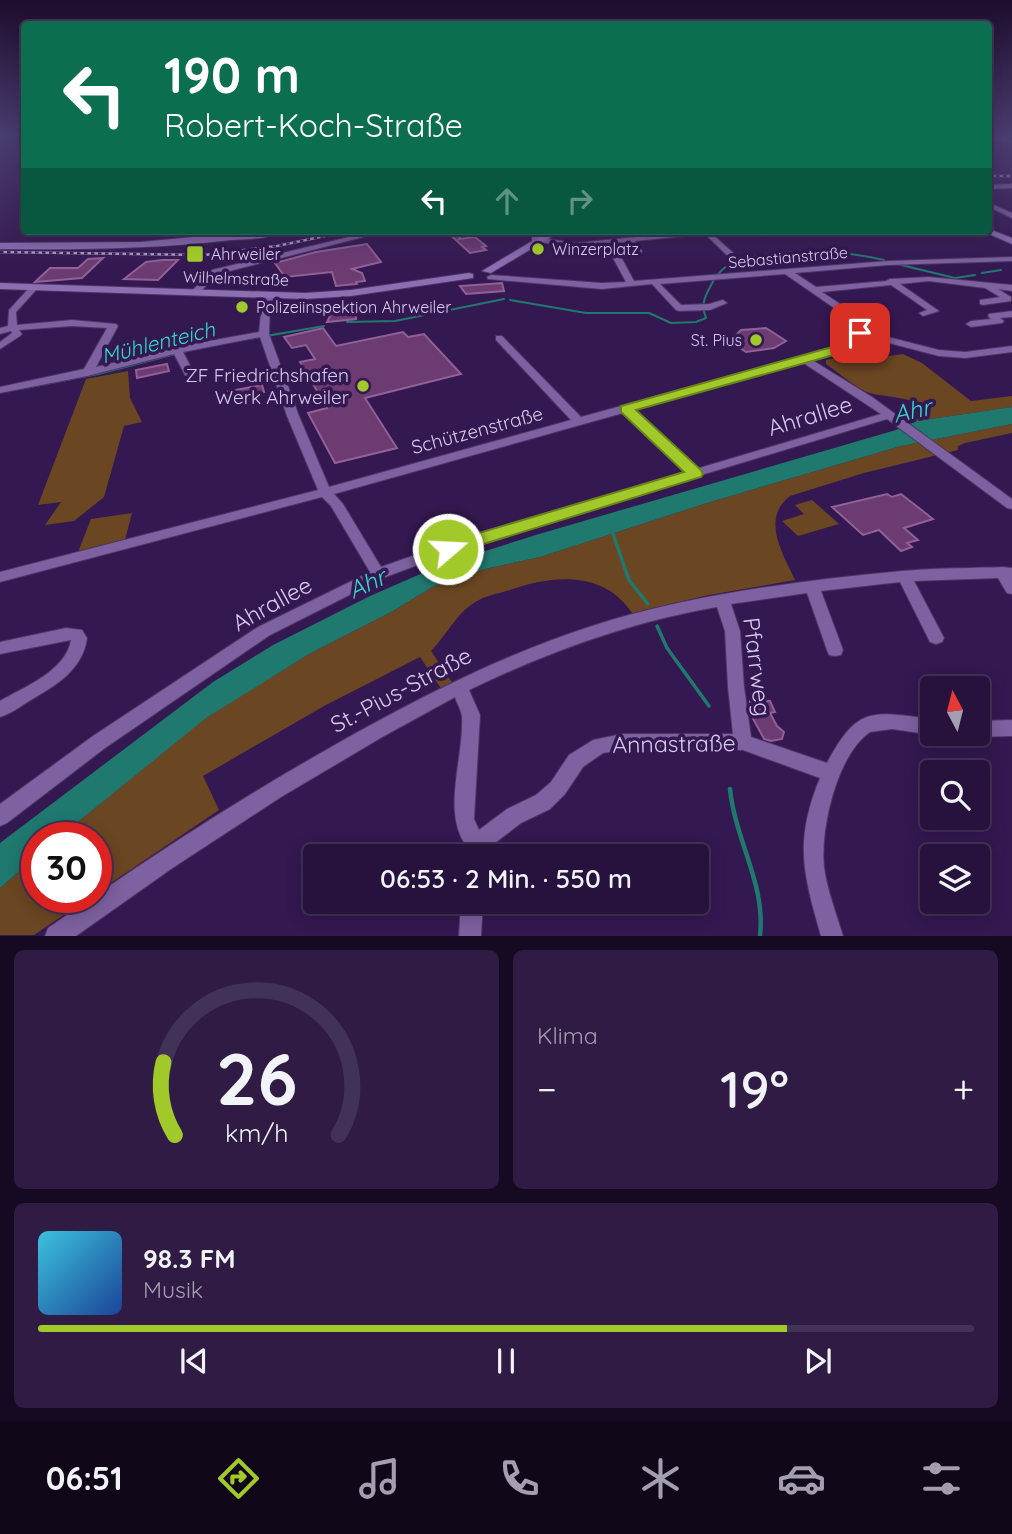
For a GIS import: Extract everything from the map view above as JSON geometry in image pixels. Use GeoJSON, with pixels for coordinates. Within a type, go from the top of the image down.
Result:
{"type":"FeatureCollection","features":[{"type":"Feature","properties":{"kind":"main road"},"geometry":{"type":"LineString","coordinates":[[992,233],[1012,242]]}},
{"type":"Feature","properties":{"kind":"main road"},"geometry":{"type":"LineString","coordinates":[[0,246],[144,245],[240,235]]}},
{"type":"Feature","properties":{"kind":"main road","name":"Wilhelmstraße"},"geometry":{"type":"LineString","coordinates":[[0,286],[272,295],[351,293],[469,276],[472,272],[490,274],[543,236]]}},
{"type":"Feature","properties":{"kind":"street"},"geometry":{"type":"LineString","coordinates":[[992,187],[1012,186]]}},
{"type":"Feature","properties":{"kind":"street"},"geometry":{"type":"LineString","coordinates":[[992,208],[1012,208]]}},
{"type":"Feature","properties":{"kind":"street"},"geometry":{"type":"LineString","coordinates":[[992,208],[1012,216]]}},
{"type":"Feature","properties":{"kind":"street"},"geometry":{"type":"LineString","coordinates":[[195,292],[215,272],[367,235]]}},
{"type":"Feature","properties":{"kind":"street"},"geometry":{"type":"LineString","coordinates":[[631,284],[616,256],[638,251],[633,235]]}},
{"type":"Feature","properties":{"kind":"street"},"geometry":{"type":"LineString","coordinates":[[543,236],[569,245],[633,235],[643,238],[674,235]]}},
{"type":"Feature","properties":{"kind":"street"},"geometry":{"type":"LineString","coordinates":[[709,235],[736,259]]}},
{"type":"Feature","properties":{"kind":"street","name":"Sebastianstraße"},"geometry":{"type":"LineString","coordinates":[[490,274],[602,286],[907,261],[1012,259]]}},
{"type":"Feature","properties":{"kind":"street"},"geometry":{"type":"LineString","coordinates":[[785,270],[849,316],[860,333],[939,353],[965,355],[1012,349]]}},
{"type":"Feature","properties":{"kind":"street"},"geometry":{"type":"LineString","coordinates":[[813,290],[929,279],[1012,288]]}},
{"type":"Feature","properties":{"kind":"street"},"geometry":{"type":"LineString","coordinates":[[890,281],[934,311],[923,313]]}},
{"type":"Feature","properties":{"kind":"street"},"geometry":{"type":"LineString","coordinates":[[653,282],[675,307],[704,307],[723,303]]}},
{"type":"Feature","properties":{"kind":"street"},"geometry":{"type":"LineString","coordinates":[[983,283],[1008,299],[983,302]]}},
{"type":"Feature","properties":{"kind":"street"},"geometry":{"type":"LineString","coordinates":[[0,346],[17,334],[13,327],[12,312],[33,289]]}},
{"type":"Feature","properties":{"kind":"street"},"geometry":{"type":"LineString","coordinates":[[272,295],[266,304],[264,336],[293,416],[325,492],[336,504],[377,574]]}},
{"type":"Feature","properties":{"kind":"street"},"geometry":{"type":"LineString","coordinates":[[971,324],[999,321],[992,316],[1012,314]]}},
{"type":"Feature","properties":{"kind":"street"},"geometry":{"type":"LineString","coordinates":[[0,331],[13,327],[113,326],[87,373]]}},
{"type":"Feature","properties":{"kind":"street","name":"Schützenstraße"},"geometry":{"type":"LineString","coordinates":[[0,577],[325,492],[804,359],[852,344],[860,333]]}},
{"type":"Feature","properties":{"kind":"street"},"geometry":{"type":"LineString","coordinates":[[0,390],[87,373],[228,339],[264,336]]}},
{"type":"Feature","properties":{"kind":"street"},"geometry":{"type":"LineString","coordinates":[[499,338],[579,422]]}},
{"type":"Feature","properties":{"kind":"street"},"geometry":{"type":"LineString","coordinates":[[179,352],[190,375]]}},
{"type":"Feature","properties":{"kind":"street"},"geometry":{"type":"LineString","coordinates":[[804,359],[838,378],[882,413],[947,456],[1012,506]]}},
{"type":"Feature","properties":{"kind":"street"},"geometry":{"type":"LineString","coordinates":[[626,409],[695,474]]}},
{"type":"Feature","properties":{"kind":"street","name":"Ahrallee"},"geometry":{"type":"LineString","coordinates":[[0,816],[99,741],[264,631],[377,574],[471,540],[695,474],[882,413]]}},
{"type":"Feature","properties":{"kind":"street","name":"St.-Pius-Straße"},"geometry":{"type":"LineString","coordinates":[[56,936],[216,826],[382,727],[459,688],[578,636],[647,616],[721,600],[904,576],[1007,573],[1012,589]]}},
{"type":"Feature","properties":{"kind":"street"},"geometry":{"type":"LineString","coordinates":[[904,576],[936,638]]}},
{"type":"Feature","properties":{"kind":"street"},"geometry":{"type":"LineString","coordinates":[[812,586],[835,650]]}},
{"type":"Feature","properties":{"kind":"street","name":"Pfarrweg"},"geometry":{"type":"LineString","coordinates":[[721,600],[729,614],[733,635],[736,685],[730,741]]}},
{"type":"Feature","properties":{"kind":"street"},"geometry":{"type":"LineString","coordinates":[[0,648],[66,634],[76,634],[79,638],[75,657],[67,667],[0,710]]}},
{"type":"Feature","properties":{"kind":"street"},"geometry":{"type":"LineString","coordinates":[[459,688],[471,715],[464,818],[473,844]]}},
{"type":"Feature","properties":{"kind":"street"},"geometry":{"type":"LineString","coordinates":[[832,936],[817,884],[813,848],[831,773],[853,735],[866,724],[882,722],[920,726]]}},
{"type":"Feature","properties":{"kind":"street"},"geometry":{"type":"LineString","coordinates":[[990,729],[1012,728]]}},
{"type":"Feature","properties":{"kind":"street","name":"Annastraße"},"geometry":{"type":"LineString","coordinates":[[483,844],[514,817],[543,802],[558,788],[576,761],[599,746],[622,743],[730,741],[831,773]]}},
{"type":"Feature","properties":{"kind":"street"},"geometry":{"type":"LineString","coordinates":[[470,936],[471,914]]}},
{"type":"Feature","properties":{"kind":"shaded area"},"geometry":{"type":"Polygon","coordinates":[[[903,354],[922,363],[971,401],[1012,396],[1012,407],[917,421],[905,416],[927,414],[915,403],[867,392],[826,364],[826,360],[837,358],[849,362],[903,354]]]}},
{"type":"Feature","properties":{"kind":"shaded area"},"geometry":{"type":"Polygon","coordinates":[[[128,371],[130,398],[142,422],[124,426],[104,497],[74,521],[45,525],[61,502],[38,505],[86,379],[128,371]]]}},
{"type":"Feature","properties":{"kind":"shaded area"},"geometry":{"type":"Polygon","coordinates":[[[1012,407],[1012,424],[901,446],[707,503],[540,557],[485,569],[434,586],[393,611],[309,654],[206,718],[78,822],[28,822],[213,682],[273,645],[370,596],[441,565],[896,430],[917,421],[1012,407]]]}},
{"type":"Feature","properties":{"kind":"shaded area"},"geometry":{"type":"Polygon","coordinates":[[[1012,424],[1012,433],[965,443],[958,446],[958,450],[864,473],[790,496],[781,505],[775,525],[780,547],[795,580],[709,595],[632,613],[607,589],[576,580],[543,581],[479,600],[458,617],[431,651],[453,684],[442,690],[420,657],[324,706],[203,776],[219,810],[112,882],[112,822],[78,822],[205,718],[309,654],[393,611],[434,586],[485,569],[540,557],[707,503],[901,446],[1012,424]]]}},
{"type":"Feature","properties":{"kind":"shaded area"},"geometry":{"type":"Polygon","coordinates":[[[812,500],[839,524],[798,536],[782,521],[804,514],[795,505],[812,500]]]}},
{"type":"Feature","properties":{"kind":"shaded area"},"geometry":{"type":"Polygon","coordinates":[[[132,513],[125,540],[78,552],[91,519],[132,513]]]}},
{"type":"Feature","properties":{"kind":"shaded area"},"geometry":{"type":"Polygon","coordinates":[[[21,827],[21,870],[0,888],[0,843],[21,827]]]}},
{"type":"Feature","properties":{"kind":"shaded area"},"geometry":{"type":"Polygon","coordinates":[[[21,870],[21,913],[67,913],[34,935],[0,935],[0,888],[21,870]]]}},
{"type":"Feature","properties":{"kind":"building"},"geometry":{"type":"Polygon","coordinates":[[[450,235],[462,235],[459,239],[475,237],[486,246],[482,247],[486,250],[470,253],[450,235]]]}},
{"type":"Feature","properties":{"kind":"building"},"geometry":{"type":"Polygon","coordinates":[[[367,244],[381,262],[352,269],[362,273],[365,281],[356,282],[357,284],[336,286],[332,272],[285,277],[275,263],[316,252],[367,244]]]}},
{"type":"Feature","properties":{"kind":"building"},"geometry":{"type":"Polygon","coordinates":[[[103,258],[82,278],[35,282],[50,268],[78,268],[88,259],[103,258]]]}},
{"type":"Feature","properties":{"kind":"building"},"geometry":{"type":"Polygon","coordinates":[[[178,260],[158,280],[124,279],[146,262],[178,260]]]}},
{"type":"Feature","properties":{"kind":"building"},"geometry":{"type":"Polygon","coordinates":[[[502,283],[504,291],[466,294],[460,286],[502,283]]]}},
{"type":"Feature","properties":{"kind":"building"},"geometry":{"type":"Polygon","coordinates":[[[355,305],[356,319],[327,322],[335,306],[355,305]]]}},
{"type":"Feature","properties":{"kind":"building","name":"ZF Friedrichshafen Werk Ahrweiler"},"geometry":{"type":"Polygon","coordinates":[[[323,328],[336,346],[403,332],[408,337],[424,334],[461,374],[365,398],[397,448],[335,463],[308,413],[327,408],[300,362],[315,359],[306,345],[292,348],[284,337],[323,328]]]}},
{"type":"Feature","properties":{"kind":"building","name":"St. Pius"},"geometry":{"type":"Polygon","coordinates":[[[766,328],[786,341],[774,348],[746,352],[725,338],[736,335],[741,330],[766,328]]]}},
{"type":"Feature","properties":{"kind":"building"},"geometry":{"type":"Polygon","coordinates":[[[167,364],[169,371],[137,378],[136,370],[167,364]]]}},
{"type":"Feature","properties":{"kind":"building"},"geometry":{"type":"Polygon","coordinates":[[[262,385],[264,392],[221,400],[220,393],[262,385]]]}},
{"type":"Feature","properties":{"kind":"building"},"geometry":{"type":"Polygon","coordinates":[[[887,494],[892,497],[901,494],[933,519],[904,528],[918,540],[907,543],[912,547],[901,551],[879,530],[863,535],[832,507],[887,494]]]}},
{"type":"Feature","properties":{"kind":"building"},"geometry":{"type":"Polygon","coordinates":[[[750,701],[770,701],[775,712],[770,713],[784,732],[782,739],[764,739],[750,713],[750,701]]]}},
{"type":"Feature","properties":{"kind":"waterway","name":"Mühlenteich"},"geometry":{"type":"LineString","coordinates":[[510,300],[586,313],[649,313],[671,323],[696,322],[706,318],[703,306],[705,298],[717,275],[727,266],[743,260],[762,255],[805,252],[848,254],[884,260]]}},
{"type":"Feature","properties":{"kind":"waterway","name":"Mühlenteich"},"geometry":{"type":"LineString","coordinates":[[897,264],[955,278],[975,275]]}},
{"type":"Feature","properties":{"kind":"waterway","name":"Mühlenteich"},"geometry":{"type":"LineString","coordinates":[[982,273],[1001,270]]}},
{"type":"Feature","properties":{"kind":"waterway","name":"Mühlenteich"},"geometry":{"type":"LineString","coordinates":[[347,322],[395,321],[504,299]]}},
{"type":"Feature","properties":{"kind":"waterway","name":"Mühlenteich"},"geometry":{"type":"LineString","coordinates":[[249,339],[324,326]]}},
{"type":"Feature","properties":{"kind":"waterway","name":"Mühlenteich"},"geometry":{"type":"LineString","coordinates":[[20,389],[98,374],[191,350]]}},
{"type":"Feature","properties":{"kind":"waterway"},"geometry":{"type":"LineString","coordinates":[[613,534],[629,580],[648,604]]}},
{"type":"Feature","properties":{"kind":"waterway"},"geometry":{"type":"LineString","coordinates":[[657,626],[667,648],[709,706]]}},
{"type":"Feature","properties":{"kind":"waterway"},"geometry":{"type":"LineString","coordinates":[[730,789],[759,898],[760,936]]}},
{"type":"Feature","properties":{"kind":"railway"},"geometry":{"type":"LineString","coordinates":[[0,252],[205,255],[277,246],[330,235]]}},
{"type":"Feature","properties":{"kind":"place","name":"Winzerplatz"},"geometry":{"type":"Point","coordinates":[538,249]}},
{"type":"Feature","properties":{"kind":"place","name":"Ahrweiler"},"geometry":{"type":"Point","coordinates":[195,254]}},
{"type":"Feature","properties":{"kind":"place","name":"Polizeiinspektion Ahrweiler"},"geometry":{"type":"Point","coordinates":[242,307]}},
{"type":"Feature","properties":{"kind":"place","name":"St. Pius"},"geometry":{"type":"Point","coordinates":[756,340]}},
{"type":"Feature","properties":{"kind":"place","name":"ZF Friedrichshafen Werk Ahrweiler"},"geometry":{"type":"Point","coordinates":[363,386]}},
{"type":"Feature","properties":{"kind":"route"},"geometry":{"type":"LineString","coordinates":[[448,549],[695,474],[626,409],[843,348],[856,341],[860,333]]}},
{"type":"Feature","properties":{"kind":"water label","name":"Ahr"},"geometry":{"type":"Point","coordinates":[912,411]}},
{"type":"Feature","properties":{"kind":"water label","name":"Ahr"},"geometry":{"type":"Point","coordinates":[367,584]}}]}
